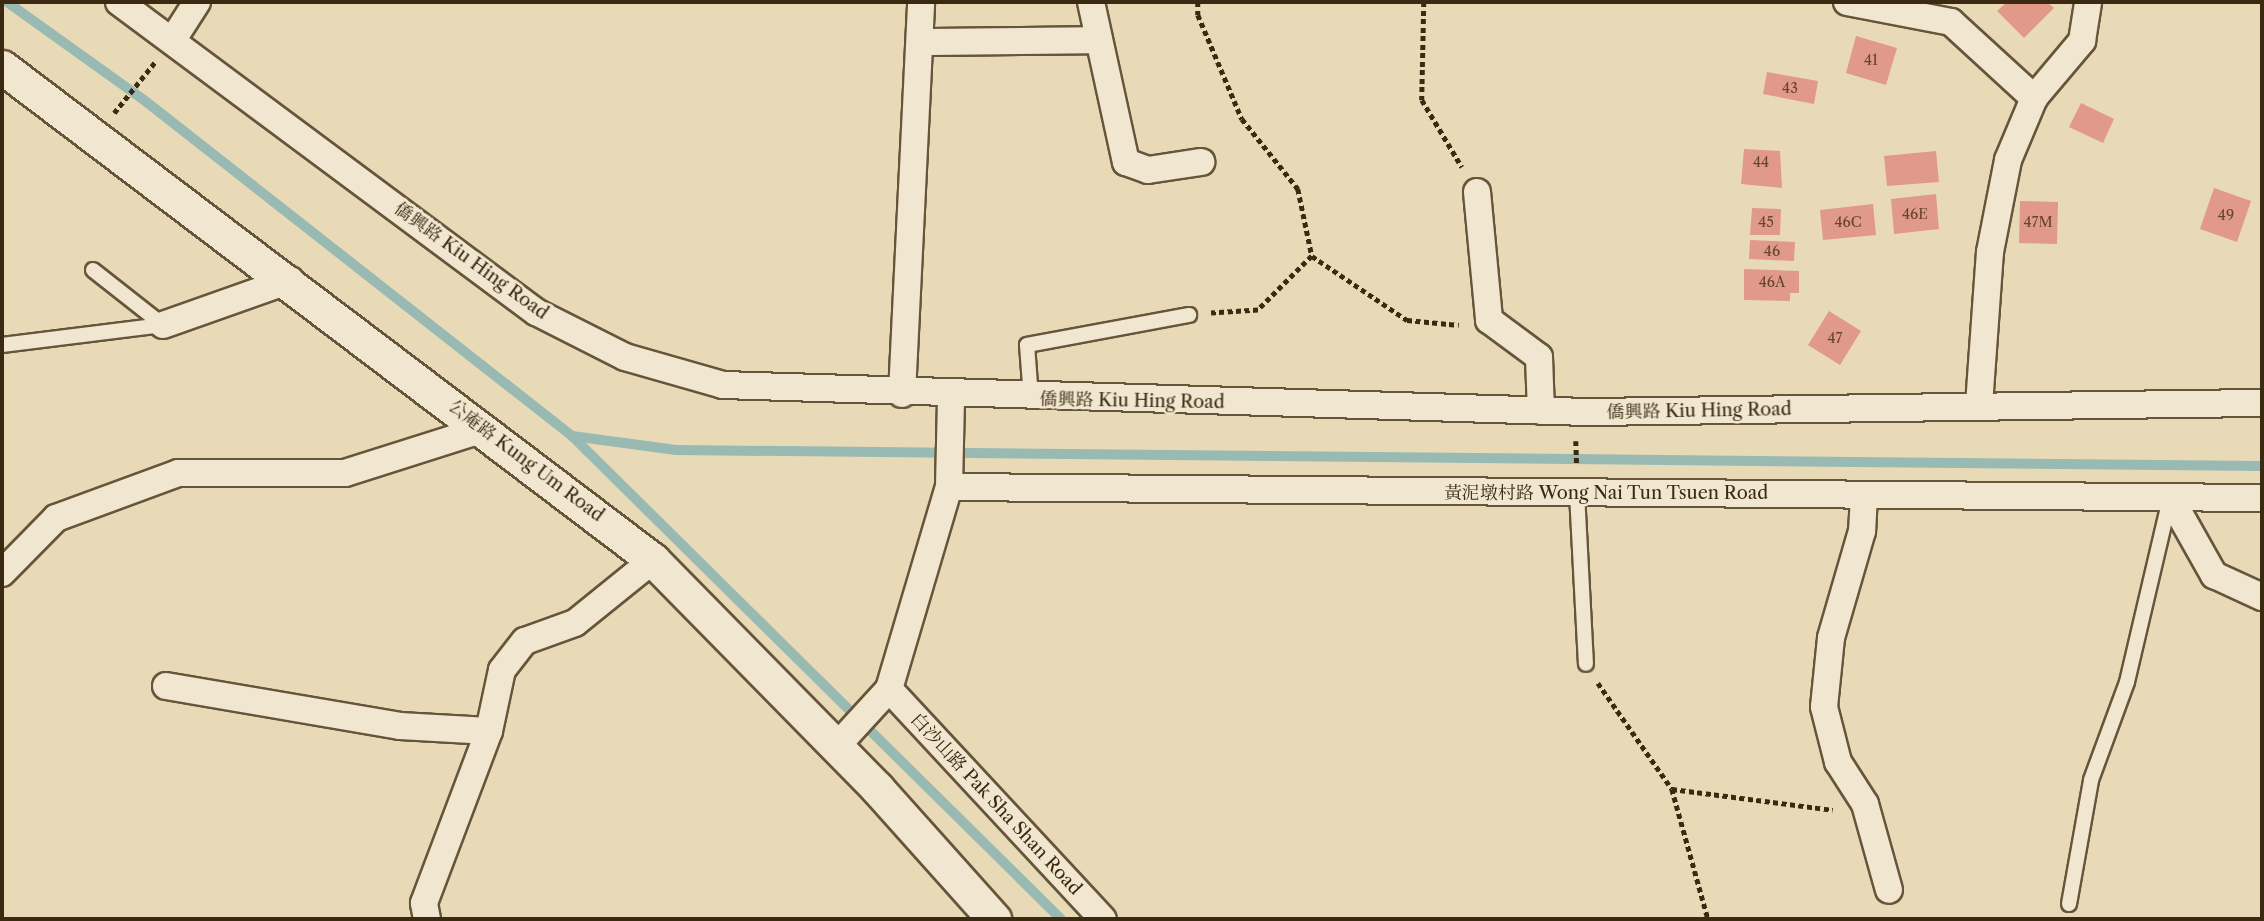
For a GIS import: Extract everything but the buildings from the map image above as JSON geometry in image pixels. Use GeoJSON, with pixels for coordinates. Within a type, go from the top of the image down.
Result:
{"type":"FeatureCollection","features":[{"type":"Feature","properties":{"kind":"street","name":"僑興路 Kiu Hing Road"},"geometry":{"type":"LineString","coordinates":[[119,2],[536,312],[625,357],[723,385],[951,397],[1541,411],[2262,402]]}},
{"type":"Feature","properties":{"kind":"street"},"geometry":{"type":"LineString","coordinates":[[172,40],[197,2]]}},
{"type":"Feature","properties":{"kind":"street"},"geometry":{"type":"LineString","coordinates":[[902,394],[921,2]]}},
{"type":"Feature","properties":{"kind":"street"},"geometry":{"type":"LineString","coordinates":[[1091,2],[1126,162],[1148,170],[1201,162]]}},
{"type":"Feature","properties":{"kind":"street"},"geometry":{"type":"LineString","coordinates":[[1847,2],[1951,22],[2034,98]]}},
{"type":"Feature","properties":{"kind":"street"},"geometry":{"type":"LineString","coordinates":[[1979,405],[1990,252],[2008,160],[2034,98],[2082,41],[2088,2]]}},
{"type":"Feature","properties":{"kind":"street"},"geometry":{"type":"LineString","coordinates":[[920,42],[1099,40]]}},
{"type":"Feature","properties":{"kind":"street","name":"公庵路 Kung Um Road"},"geometry":{"type":"LineString","coordinates":[[2,67],[290,280],[653,560],[835,748],[994,919]]}},
{"type":"Feature","properties":{"kind":"street"},"geometry":{"type":"LineString","coordinates":[[1477,192],[1489,320],[1539,357],[1541,411]]}},
{"type":"Feature","properties":{"kind":"street"},"geometry":{"type":"LineString","coordinates":[[163,325],[290,280]]}},
{"type":"Feature","properties":{"kind":"street"},"geometry":{"type":"LineString","coordinates":[[835,748],[889,689],[949,487],[951,397]]}},
{"type":"Feature","properties":{"kind":"street"},"geometry":{"type":"LineString","coordinates":[[2,573],[56,518],[178,474],[345,473],[484,429]]}},
{"type":"Feature","properties":{"kind":"street","name":"黃泥墩村路 Wong Nai Tun Tsuen Road"},"geometry":{"type":"LineString","coordinates":[[949,487],[2262,498]]}},
{"type":"Feature","properties":{"kind":"street"},"geometry":{"type":"LineString","coordinates":[[1864,495],[1862,531],[1831,638],[1824,707],[1838,762],[1865,804],[1889,890]]}},
{"type":"Feature","properties":{"kind":"street"},"geometry":{"type":"LineString","coordinates":[[2170,497],[2214,575],[2262,597]]}},
{"type":"Feature","properties":{"kind":"street"},"geometry":{"type":"LineString","coordinates":[[427,919],[425,903],[489,731],[502,670],[525,641],[575,623],[653,560]]}},
{"type":"Feature","properties":{"kind":"street"},"geometry":{"type":"LineString","coordinates":[[166,686],[400,726],[489,731]]}},
{"type":"Feature","properties":{"kind":"street","name":"白沙山路 Pak Sha Shan Road"},"geometry":{"type":"LineString","coordinates":[[889,689],[1103,919]]}},
{"type":"Feature","properties":{"kind":"lane"},"geometry":{"type":"LineString","coordinates":[[93,270],[163,325]]}},
{"type":"Feature","properties":{"kind":"lane"},"geometry":{"type":"LineString","coordinates":[[1031,398],[1027,345],[1189,315]]}},
{"type":"Feature","properties":{"kind":"lane"},"geometry":{"type":"LineString","coordinates":[[2,345],[163,325]]}},
{"type":"Feature","properties":{"kind":"lane"},"geometry":{"type":"LineString","coordinates":[[1577,493],[1586,664]]}},
{"type":"Feature","properties":{"kind":"lane"},"geometry":{"type":"LineString","coordinates":[[2069,904],[2091,780],[2127,681],[2170,497]]}},
{"type":"Feature","properties":{"kind":"path"},"geometry":{"type":"LineString","coordinates":[[1198,2],[1198,15],[1242,119],[1298,189],[1312,256],[1407,320],[1471,326]]}},
{"type":"Feature","properties":{"kind":"path"},"geometry":{"type":"LineString","coordinates":[[1424,2],[1422,100],[1477,192]]}},
{"type":"Feature","properties":{"kind":"path"},"geometry":{"type":"LineString","coordinates":[[108,121],[146,73]]}},
{"type":"Feature","properties":{"kind":"path"},"geometry":{"type":"LineString","coordinates":[[1189,315],[1258,310],[1312,256]]}},
{"type":"Feature","properties":{"kind":"path"},"geometry":{"type":"LineString","coordinates":[[1586,664],[1672,789],[1708,919]]}},
{"type":"Feature","properties":{"kind":"path"},"geometry":{"type":"LineString","coordinates":[[1672,789],[1844,811]]}},
{"type":"Feature","properties":{"kind":"waterway"},"geometry":{"type":"LineString","coordinates":[[7,2],[144,100],[572,436],[1061,919]]}},
{"type":"Feature","properties":{"kind":"waterway"},"geometry":{"type":"LineString","coordinates":[[572,436],[676,450],[2262,466]]}}]}
